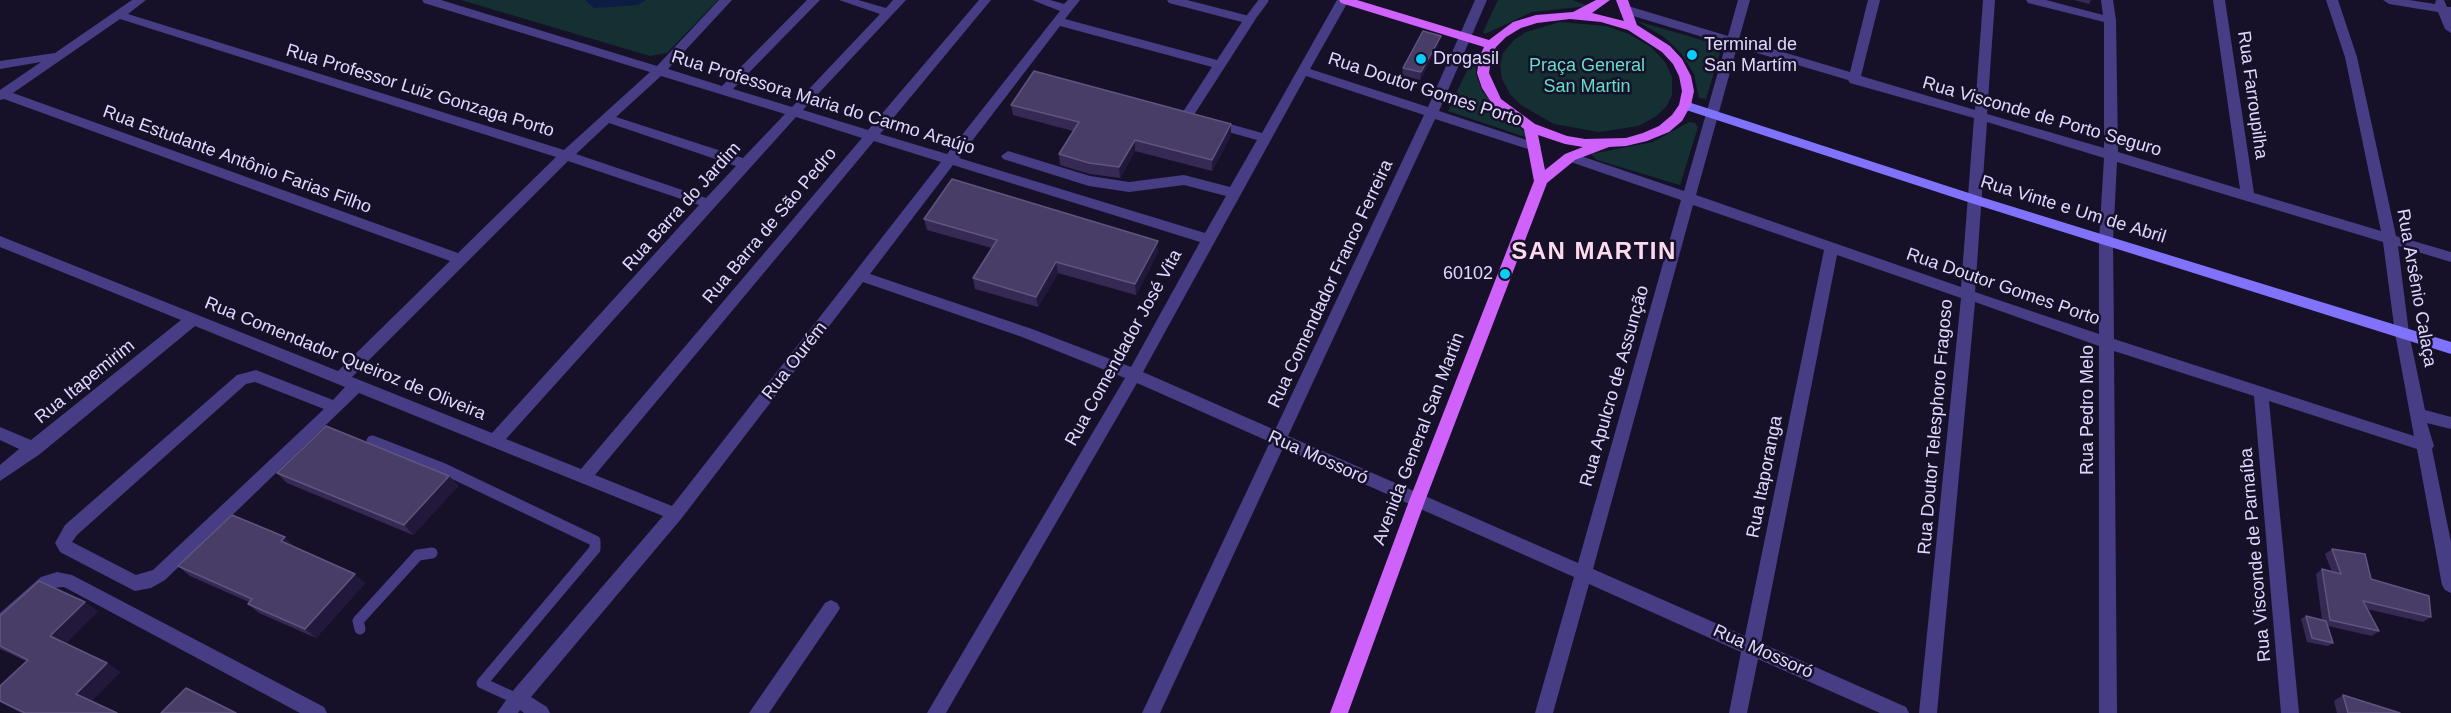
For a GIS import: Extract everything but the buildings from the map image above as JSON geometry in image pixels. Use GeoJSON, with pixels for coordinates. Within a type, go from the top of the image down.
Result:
{"type":"FeatureCollection","features":[{"type":"Feature","properties":{"kind":"main road"},"geometry":{"type":"LineString","coordinates":[[1344,0],[1491,45]]}},
{"type":"Feature","properties":{"kind":"main road"},"geometry":{"type":"LineString","coordinates":[[1570,15],[1602,18],[1632,27],[1658,43],[1678,62],[1685,76],[1688,91],[1685,105],[1677,118],[1664,129],[1637,140],[1604,144],[1565,140],[1530,128],[1497,102],[1488,88],[1484,73],[1485,58],[1491,45],[1502,34],[1517,25],[1536,19],[1587,11],[1599,1]]}},
{"type":"Feature","properties":{"kind":"main road"},"geometry":{"type":"LineString","coordinates":[[1623,5],[1632,27]]}},
{"type":"Feature","properties":{"kind":"main road"},"geometry":{"type":"LineString","coordinates":[[1530,128],[1541,181]]}},
{"type":"Feature","properties":{"kind":"main road","name":"Avenida General San Martin"},"geometry":{"type":"LineString","coordinates":[[1338,713],[1541,181],[1570,157],[1604,144]]}},
{"type":"Feature","properties":{"kind":"street"},"geometry":{"type":"LineString","coordinates":[[1,95],[140,0]]}},
{"type":"Feature","properties":{"kind":"street","name":"Rua Professora Maria do Carmo Araújo"},"geometry":{"type":"LineString","coordinates":[[428,0],[949,161],[1208,238]]}},
{"type":"Feature","properties":{"kind":"street"},"geometry":{"type":"LineString","coordinates":[[340,379],[566,155],[659,71],[726,0]]}},
{"type":"Feature","properties":{"kind":"street"},"geometry":{"type":"LineString","coordinates":[[724,91],[814,0]]}},
{"type":"Feature","properties":{"kind":"street"},"geometry":{"type":"LineString","coordinates":[[845,0],[888,12]]}},
{"type":"Feature","properties":{"kind":"street","name":"Rua Barra do Jardim"},"geometry":{"type":"LineString","coordinates":[[494,441],[745,165],[900,0]]}},
{"type":"Feature","properties":{"kind":"street","name":"Rua Barra de São Pedro"},"geometry":{"type":"LineString","coordinates":[[584,477],[985,0]]}},
{"type":"Feature","properties":{"kind":"street"},"geometry":{"type":"LineString","coordinates":[[1038,0],[1220,65]]}},
{"type":"Feature","properties":{"kind":"street"},"geometry":{"type":"LineString","coordinates":[[1173,0],[1249,20],[1220,65],[1182,114],[1265,138]]}},
{"type":"Feature","properties":{"kind":"street","name":"Rua Comendador José Vita"},"geometry":{"type":"LineString","coordinates":[[936,713],[1134,375],[1208,238],[1344,0]]}},
{"type":"Feature","properties":{"kind":"street","name":"Rua Comendador Franco Ferreira"},"geometry":{"type":"LineString","coordinates":[[1151,713],[1280,441],[1481,0]]}},
{"type":"Feature","properties":{"kind":"street","name":"Rua Apulcro de Assunção"},"geometry":{"type":"LineString","coordinates":[[1544,713],[1744,0]]}},
{"type":"Feature","properties":{"kind":"street"},"geometry":{"type":"LineString","coordinates":[[1854,80],[1874,0]]}},
{"type":"Feature","properties":{"kind":"street","name":"Rua Doutor Telesphoro Fragoso"},"geometry":{"type":"LineString","coordinates":[[1928,713],[1968,295],[1989,0]]}},
{"type":"Feature","properties":{"kind":"street"},"geometry":{"type":"LineString","coordinates":[[2032,0],[2110,20]]}},
{"type":"Feature","properties":{"kind":"street","name":"Rua Pedro Melo"},"geometry":{"type":"LineString","coordinates":[[2107,0],[2110,20],[2111,156],[2106,241],[2108,713]]}},
{"type":"Feature","properties":{"kind":"street","name":"Rua Farroupilha"},"geometry":{"type":"LineString","coordinates":[[2219,0],[2248,195]]}},
{"type":"Feature","properties":{"kind":"street","name":"Rua Arsênio Calaça"},"geometry":{"type":"LineString","coordinates":[[2332,0],[2351,57],[2390,239],[2402,333],[2426,446],[2451,585]]}},
{"type":"Feature","properties":{"kind":"street"},"geometry":{"type":"LineString","coordinates":[[2389,0],[2444,7],[2451,29]]}},
{"type":"Feature","properties":{"kind":"street","name":"Rua Visconde de Porto Seguro"},"geometry":{"type":"LineString","coordinates":[[1623,5],[1731,42],[1854,80],[2451,257]]}},
{"type":"Feature","properties":{"kind":"street","name":"Rua Ourém"},"geometry":{"type":"LineString","coordinates":[[511,706],[675,514],[949,161],[1027,69],[1066,10]]}},
{"type":"Feature","properties":{"kind":"street","name":"Rua Professor Luiz Gonzaga Porto"},"geometry":{"type":"LineString","coordinates":[[119,15],[566,155],[710,204]]}},
{"type":"Feature","properties":{"kind":"street"},"geometry":{"type":"LineString","coordinates":[[0,65],[60,55]]}},
{"type":"Feature","properties":{"kind":"street","name":"Rua Doutor Gomes Porto"},"geometry":{"type":"LineString","coordinates":[[1304,71],[1534,147]]}},
{"type":"Feature","properties":{"kind":"street","name":"Rua Estudante Antônio Farias Filho"},"geometry":{"type":"LineString","coordinates":[[1,95],[461,260]]}},
{"type":"Feature","properties":{"kind":"street","name":"Rua Vinte e Um de Abril"},"geometry":{"type":"LineString","coordinates":[[1685,105],[1976,200],[2451,348]]}},
{"type":"Feature","properties":{"kind":"street"},"geometry":{"type":"LineString","coordinates":[[607,118],[745,165]]}},
{"type":"Feature","properties":{"kind":"street"},"geometry":{"type":"LineString","coordinates":[[1008,156],[1089,181],[1129,187],[1184,180],[1234,193]]}},
{"type":"Feature","properties":{"kind":"street","name":"Rua Doutor Gomes Porto"},"geometry":{"type":"LineString","coordinates":[[1570,157],[2108,343],[2426,446]]}},
{"type":"Feature","properties":{"kind":"street","name":"Rua Comendador Queiroz de Oliveira"},"geometry":{"type":"LineString","coordinates":[[0,241],[675,514]]}},
{"type":"Feature","properties":{"kind":"street","name":"Rua Itaporanga"},"geometry":{"type":"LineString","coordinates":[[1738,713],[1831,249]]}},
{"type":"Feature","properties":{"kind":"street","name":"Rua Mossoró"},"geometry":{"type":"LineString","coordinates":[[861,276],[1027,333],[1134,375],[1417,501],[1583,571],[1900,713]]}},
{"type":"Feature","properties":{"kind":"street","name":"Rua Itapemirim"},"geometry":{"type":"LineString","coordinates":[[0,474],[194,319]]}},
{"type":"Feature","properties":{"kind":"street"},"geometry":{"type":"LineString","coordinates":[[336,407],[256,376],[247,376],[71,530],[63,543],[66,547],[135,583],[151,580],[336,407],[357,386]]}},
{"type":"Feature","properties":{"kind":"street","name":"Rua Visconde de Parnaíba"},"geometry":{"type":"LineString","coordinates":[[2261,393],[2290,713]]}},
{"type":"Feature","properties":{"kind":"street"},"geometry":{"type":"LineString","coordinates":[[2418,414],[2451,423]]}},
{"type":"Feature","properties":{"kind":"street"},"geometry":{"type":"LineString","coordinates":[[0,433],[34,449]]}},
{"type":"Feature","properties":{"kind":"street"},"geometry":{"type":"LineString","coordinates":[[0,624],[47,582],[57,579],[66,580],[318,713]]}},
{"type":"Feature","properties":{"kind":"street"},"geometry":{"type":"LineString","coordinates":[[758,713],[831,608]]}},
{"type":"Feature","properties":{"kind":"street"},"geometry":{"type":"LineString","coordinates":[[511,706],[541,713]]}},
{"type":"Feature","properties":{"kind":"lane"},"geometry":{"type":"LineString","coordinates":[[1249,20],[1264,0]]}},
{"type":"Feature","properties":{"kind":"lane"},"geometry":{"type":"LineString","coordinates":[[372,441],[444,469],[595,541],[595,549],[482,683],[511,706]]}},
{"type":"Feature","properties":{"kind":"lane"},"geometry":{"type":"LineString","coordinates":[[360,629],[358,621],[418,555],[432,553]]}},
{"type":"Feature","properties":{"kind":"green space"},"geometry":{"type":"Polygon","coordinates":[[[461,0],[718,0],[667,53],[650,56],[461,0]]]}},
{"type":"Feature","properties":{"kind":"green space"},"geometry":{"type":"Polygon","coordinates":[[[1498,0],[1572,0],[1589,6],[1532,12],[1485,34],[1483,32],[1498,0]]]}},
{"type":"Feature","properties":{"kind":"green space"},"geometry":{"type":"Polygon","coordinates":[[[1637,21],[1722,46],[1706,99],[1699,98],[1694,74],[1681,53],[1664,37],[1637,21]]]}},
{"type":"Feature","properties":{"kind":"green space","name":"Praça General San Martin"},"geometry":{"type":"Polygon","coordinates":[[[1560,22],[1606,26],[1629,34],[1651,47],[1665,62],[1672,77],[1672,95],[1666,107],[1655,117],[1638,126],[1599,132],[1554,124],[1521,105],[1510,94],[1502,79],[1500,65],[1503,53],[1514,40],[1526,32],[1560,22]]]}},
{"type":"Feature","properties":{"kind":"green space"},"geometry":{"type":"Polygon","coordinates":[[[1475,53],[1476,74],[1482,91],[1505,117],[1527,133],[1528,138],[1448,111],[1475,53]]]}},
{"type":"Feature","properties":{"kind":"green space"},"geometry":{"type":"Polygon","coordinates":[[[1689,122],[1695,123],[1698,127],[1680,185],[1597,160],[1591,154],[1653,142],[1689,122]]]}},
{"type":"Feature","properties":{"kind":"water"},"geometry":{"type":"Polygon","coordinates":[[[585,0],[646,0],[638,5],[594,8],[585,0]]]}},
{"type":"Feature","properties":{"kind":"place","name":"Terminal de San Martím"},"geometry":{"type":"Point","coordinates":[1692,55]}},
{"type":"Feature","properties":{"kind":"place","name":"Drogasil"},"geometry":{"type":"Point","coordinates":[1421,59]}},
{"type":"Feature","properties":{"kind":"place","name":"60102"},"geometry":{"type":"Point","coordinates":[1505,274]}},
{"type":"Feature","properties":{"kind":"district","name":"SAN MARTIN"},"geometry":{"type":"Point","coordinates":[1594,252]}}]}
